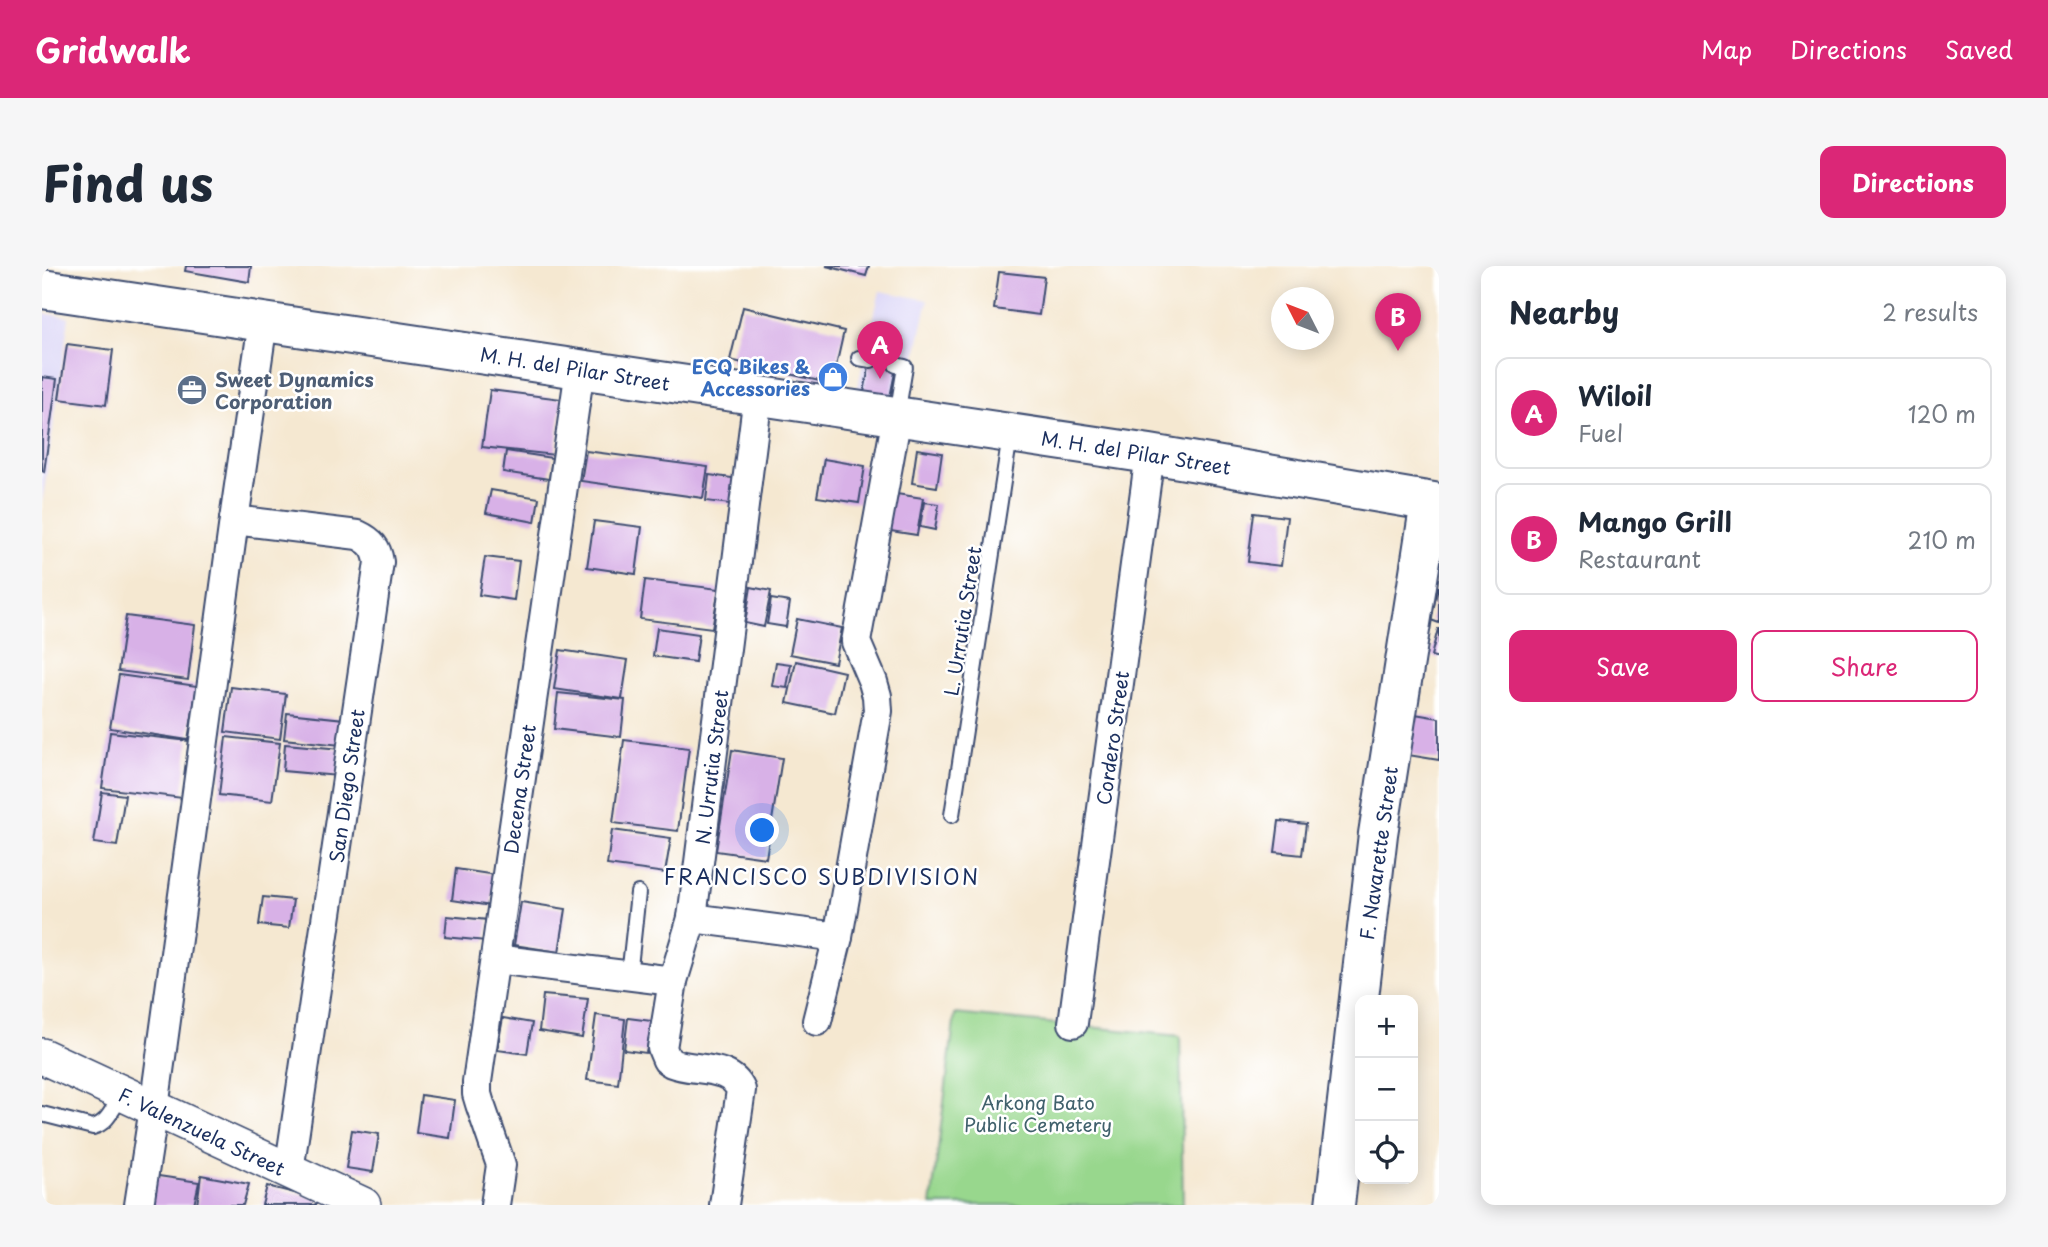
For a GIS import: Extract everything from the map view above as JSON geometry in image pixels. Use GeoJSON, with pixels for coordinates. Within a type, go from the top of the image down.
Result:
{"type":"FeatureCollection","features":[{"type":"Feature","properties":{"kind":"main road","name":"M. H. del Pilar Street"},"geometry":{"type":"LineString","coordinates":[[47,286],[263,322],[1150,453],[1434,503]]}},
{"type":"Feature","properties":{"kind":"main road","name":"F. Navarette Street"},"geometry":{"type":"LineString","coordinates":[[1335,1205],[1378,834],[1434,503]]}},
{"type":"Feature","properties":{"kind":"street"},"geometry":{"type":"LineString","coordinates":[[139,1205],[263,322]]}},
{"type":"Feature","properties":{"kind":"street","name":"Decena Street"},"geometry":{"type":"LineString","coordinates":[[495,1205],[501,1165],[480,1104],[477,1082],[580,369]]}},
{"type":"Feature","properties":{"kind":"street","name":"N. Urrutia Street"},"geometry":{"type":"LineString","coordinates":[[724,1205],[741,1090],[738,1082],[725,1073],[678,1066],[667,1060],[662,1048],[673,981],[692,918],[758,395]]}},
{"type":"Feature","properties":{"kind":"street"},"geometry":{"type":"LineString","coordinates":[[817,1021],[838,937],[878,711],[873,682],[856,642],[897,416]]}},
{"type":"Feature","properties":{"kind":"street","name":"Cordero Street"},"geometry":{"type":"LineString","coordinates":[[1073,1023],[1150,453]]}},
{"type":"Feature","properties":{"kind":"street","name":"San Diego Street"},"geometry":{"type":"LineString","coordinates":[[234,520],[358,535],[373,544],[379,562],[289,1171]]}},
{"type":"Feature","properties":{"kind":"street"},"geometry":{"type":"LineString","coordinates":[[692,918],[838,937]]}},
{"type":"Feature","properties":{"kind":"street"},"geometry":{"type":"LineString","coordinates":[[495,959],[673,981]]}},
{"type":"Feature","properties":{"kind":"street","name":"F. Valenzuela Street"},"geometry":{"type":"LineString","coordinates":[[42,1056],[363,1205]]}},
{"type":"Feature","properties":{"kind":"lane"},"geometry":{"type":"LineString","coordinates":[[896,365],[905,367],[897,416]]}},
{"type":"Feature","properties":{"kind":"lane","name":"L. Urrutia Street"},"geometry":{"type":"LineString","coordinates":[[951,815],[1010,433]]}},
{"type":"Feature","properties":{"kind":"lane"},"geometry":{"type":"LineString","coordinates":[[629,976],[638,893]]}},
{"type":"Feature","properties":{"kind":"lane"},"geometry":{"type":"LineString","coordinates":[[42,1114],[93,1127],[107,1120],[123,1094]]}},
{"type":"Feature","properties":{"kind":"shaded area"},"geometry":{"type":"Polygon","coordinates":[[[880,291],[928,300],[905,404],[856,394],[880,291]]]}},
{"type":"Feature","properties":{"kind":"shaded area"},"geometry":{"type":"Polygon","coordinates":[[[42,313],[69,317],[42,504],[42,313]]]}},
{"type":"Feature","properties":{"kind":"green space","name":"Arkong Bato Public Cemetery"},"geometry":{"type":"Polygon","coordinates":[[[955,1014],[1180,1036],[1183,1205],[931,1205],[955,1014]]]}},
{"type":"Feature","properties":{"kind":"building"},"geometry":{"type":"Polygon","coordinates":[[[186,266],[251,266],[249,282],[185,271],[186,266]]]}},
{"type":"Feature","properties":{"kind":"building"},"geometry":{"type":"Polygon","coordinates":[[[826,266],[869,266],[866,276],[826,266]]]}},
{"type":"Feature","properties":{"kind":"building"},"geometry":{"type":"Polygon","coordinates":[[[999,272],[1044,277],[1039,315],[994,309],[999,272]]]}},
{"type":"Feature","properties":{"kind":"building"},"geometry":{"type":"Polygon","coordinates":[[[743,307],[844,331],[832,384],[730,360],[743,307]]]}},
{"type":"Feature","properties":{"kind":"building"},"geometry":{"type":"Polygon","coordinates":[[[875,338],[901,343],[890,397],[864,392],[875,338]]]}},
{"type":"Feature","properties":{"kind":"building"},"geometry":{"type":"Polygon","coordinates":[[[67,344],[113,350],[106,405],[59,399],[67,344]]]}},
{"type":"Feature","properties":{"kind":"building"},"geometry":{"type":"Polygon","coordinates":[[[42,377],[57,379],[44,472],[42,471],[42,377]]]}},
{"type":"Feature","properties":{"kind":"building"},"geometry":{"type":"Polygon","coordinates":[[[490,390],[562,399],[555,455],[482,447],[490,390]]]}},
{"type":"Feature","properties":{"kind":"building"},"geometry":{"type":"Polygon","coordinates":[[[917,449],[942,453],[937,487],[912,483],[917,449]]]}},
{"type":"Feature","properties":{"kind":"building"},"geometry":{"type":"Polygon","coordinates":[[[506,451],[552,458],[549,479],[503,472],[506,451]]]}},
{"type":"Feature","properties":{"kind":"building"},"geometry":{"type":"Polygon","coordinates":[[[586,451],[708,467],[703,498],[581,481],[586,451]]]}},
{"type":"Feature","properties":{"kind":"building"},"geometry":{"type":"Polygon","coordinates":[[[824,459],[865,466],[859,503],[817,497],[824,459]]]}},
{"type":"Feature","properties":{"kind":"building"},"geometry":{"type":"Polygon","coordinates":[[[709,475],[740,479],[737,505],[706,501],[709,475]]]}},
{"type":"Feature","properties":{"kind":"building"},"geometry":{"type":"Polygon","coordinates":[[[491,490],[539,498],[535,522],[486,513],[491,490]]]}},
{"type":"Feature","properties":{"kind":"building"},"geometry":{"type":"Polygon","coordinates":[[[890,493],[923,498],[917,535],[884,530],[890,493]]]}},
{"type":"Feature","properties":{"kind":"building"},"geometry":{"type":"Polygon","coordinates":[[[924,502],[939,504],[935,530],[920,527],[924,502]]]}},
{"type":"Feature","properties":{"kind":"building"},"geometry":{"type":"Polygon","coordinates":[[[1254,513],[1287,517],[1281,566],[1248,562],[1254,513]]]}},
{"type":"Feature","properties":{"kind":"building"},"geometry":{"type":"Polygon","coordinates":[[[594,521],[642,527],[636,574],[587,567],[594,521]]]}},
{"type":"Feature","properties":{"kind":"building"},"geometry":{"type":"Polygon","coordinates":[[[485,557],[519,561],[514,600],[479,595],[485,557]]]}},
{"type":"Feature","properties":{"kind":"building"},"geometry":{"type":"Polygon","coordinates":[[[645,580],[719,589],[712,628],[640,619],[645,580]]]}},
{"type":"Feature","properties":{"kind":"building"},"geometry":{"type":"Polygon","coordinates":[[[751,587],[771,591],[764,627],[745,623],[751,587]]]}},
{"type":"Feature","properties":{"kind":"building"},"geometry":{"type":"Polygon","coordinates":[[[1439,587],[1439,623],[1431,620],[1439,587]]]}},
{"type":"Feature","properties":{"kind":"building"},"geometry":{"type":"Polygon","coordinates":[[[771,599],[790,602],[786,627],[767,624],[771,599]]]}},
{"type":"Feature","properties":{"kind":"building"},"geometry":{"type":"Polygon","coordinates":[[[126,616],[195,625],[188,680],[118,671],[126,616]]]}},
{"type":"Feature","properties":{"kind":"building"},"geometry":{"type":"Polygon","coordinates":[[[797,619],[842,628],[835,663],[790,654],[797,619]]]}},
{"type":"Feature","properties":{"kind":"building"},"geometry":{"type":"Polygon","coordinates":[[[657,628],[699,634],[695,662],[653,656],[657,628]]]}},
{"type":"Feature","properties":{"kind":"building"},"geometry":{"type":"Polygon","coordinates":[[[1439,629],[1439,658],[1431,656],[1439,629]]]}},
{"type":"Feature","properties":{"kind":"building"},"geometry":{"type":"Polygon","coordinates":[[[560,650],[628,660],[622,699],[554,689],[560,650]]]}},
{"type":"Feature","properties":{"kind":"building"},"geometry":{"type":"Polygon","coordinates":[[[796,661],[844,672],[835,713],[787,703],[796,661]]]}},
{"type":"Feature","properties":{"kind":"building"},"geometry":{"type":"Polygon","coordinates":[[[776,662],[791,664],[787,688],[772,686],[776,662]]]}},
{"type":"Feature","properties":{"kind":"building"},"geometry":{"type":"Polygon","coordinates":[[[119,675],[197,686],[188,740],[110,728],[119,675]]]}},
{"type":"Feature","properties":{"kind":"building"},"geometry":{"type":"Polygon","coordinates":[[[231,687],[286,694],[280,739],[225,732],[231,687]]]}},
{"type":"Feature","properties":{"kind":"building"},"geometry":{"type":"Polygon","coordinates":[[[558,693],[625,700],[621,737],[554,729],[558,693]]]}},
{"type":"Feature","properties":{"kind":"building"},"geometry":{"type":"Polygon","coordinates":[[[287,713],[344,719],[341,745],[284,739],[287,713]]]}},
{"type":"Feature","properties":{"kind":"building"},"geometry":{"type":"Polygon","coordinates":[[[1415,714],[1439,718],[1439,760],[1408,755],[1415,714]]]}},
{"type":"Feature","properties":{"kind":"building"},"geometry":{"type":"Polygon","coordinates":[[[110,732],[189,741],[182,798],[102,788],[110,732]]]}},
{"type":"Feature","properties":{"kind":"building"},"geometry":{"type":"Polygon","coordinates":[[[226,737],[280,743],[272,801],[219,795],[226,737]]]}},
{"type":"Feature","properties":{"kind":"building"},"geometry":{"type":"Polygon","coordinates":[[[624,740],[689,748],[678,831],[613,823],[624,740]]]}},
{"type":"Feature","properties":{"kind":"building"},"geometry":{"type":"Polygon","coordinates":[[[285,744],[341,749],[338,776],[283,771],[285,744]]]}},
{"type":"Feature","properties":{"kind":"building"},"geometry":{"type":"Polygon","coordinates":[[[732,750],[782,758],[766,858],[716,851],[732,750]]]}},
{"type":"Feature","properties":{"kind":"building"},"geometry":{"type":"Polygon","coordinates":[[[102,792],[125,795],[117,846],[94,843],[102,792]]]}},
{"type":"Feature","properties":{"kind":"building"},"geometry":{"type":"Polygon","coordinates":[[[1279,821],[1306,824],[1302,855],[1275,852],[1279,821]]]}},
{"type":"Feature","properties":{"kind":"building"},"geometry":{"type":"Polygon","coordinates":[[[612,830],[671,838],[665,873],[607,865],[612,830]]]}},
{"type":"Feature","properties":{"kind":"building"},"geometry":{"type":"Polygon","coordinates":[[[456,869],[496,875],[491,906],[452,900],[456,869]]]}},
{"type":"Feature","properties":{"kind":"building"},"geometry":{"type":"Polygon","coordinates":[[[263,897],[293,900],[289,928],[259,925],[263,897]]]}},
{"type":"Feature","properties":{"kind":"building"},"geometry":{"type":"Polygon","coordinates":[[[521,902],[566,909],[559,952],[514,945],[521,902]]]}},
{"type":"Feature","properties":{"kind":"building"},"geometry":{"type":"Polygon","coordinates":[[[447,916],[488,920],[486,941],[445,937],[447,916]]]}},
{"type":"Feature","properties":{"kind":"building"},"geometry":{"type":"Polygon","coordinates":[[[543,995],[588,999],[582,1038],[539,1031],[543,995]]]}},
{"type":"Feature","properties":{"kind":"building"},"geometry":{"type":"Polygon","coordinates":[[[596,1015],[625,1019],[618,1084],[587,1080],[596,1015]]]}},
{"type":"Feature","properties":{"kind":"building"},"geometry":{"type":"Polygon","coordinates":[[[503,1018],[532,1023],[527,1054],[497,1050],[503,1018]]]}},
{"type":"Feature","properties":{"kind":"building"},"geometry":{"type":"Polygon","coordinates":[[[628,1018],[652,1021],[646,1053],[624,1050],[628,1018]]]}},
{"type":"Feature","properties":{"kind":"building"},"geometry":{"type":"Polygon","coordinates":[[[421,1095],[455,1100],[450,1138],[416,1133],[421,1095]]]}},
{"type":"Feature","properties":{"kind":"building"},"geometry":{"type":"Polygon","coordinates":[[[352,1130],[379,1134],[373,1172],[346,1168],[352,1130]]]}},
{"type":"Feature","properties":{"kind":"building"},"geometry":{"type":"Polygon","coordinates":[[[152,1175],[199,1182],[194,1205],[147,1205],[152,1175]]]}},
{"type":"Feature","properties":{"kind":"building"},"geometry":{"type":"Polygon","coordinates":[[[201,1175],[249,1184],[243,1205],[197,1205],[201,1175]]]}},
{"type":"Feature","properties":{"kind":"building"},"geometry":{"type":"Polygon","coordinates":[[[267,1186],[318,1199],[316,1205],[262,1205],[267,1186]]]}},
{"type":"Feature","properties":{"kind":"place","name":"Mango Grill"},"geometry":{"type":"Point","coordinates":[1398,351]}},
{"type":"Feature","properties":{"kind":"place","name":"ECQ Bikes & Accessories"},"geometry":{"type":"Point","coordinates":[833,377]}},
{"type":"Feature","properties":{"kind":"place","name":"Wiloil"},"geometry":{"type":"Point","coordinates":[880,379]}},
{"type":"Feature","properties":{"kind":"place","name":"Sweet Dynamics Corporation"},"geometry":{"type":"Point","coordinates":[192,390]}},
{"type":"Feature","properties":{"kind":"district","name":"FRANCISCO SUBDIVISION"},"geometry":{"type":"Point","coordinates":[822,876]}}]}
